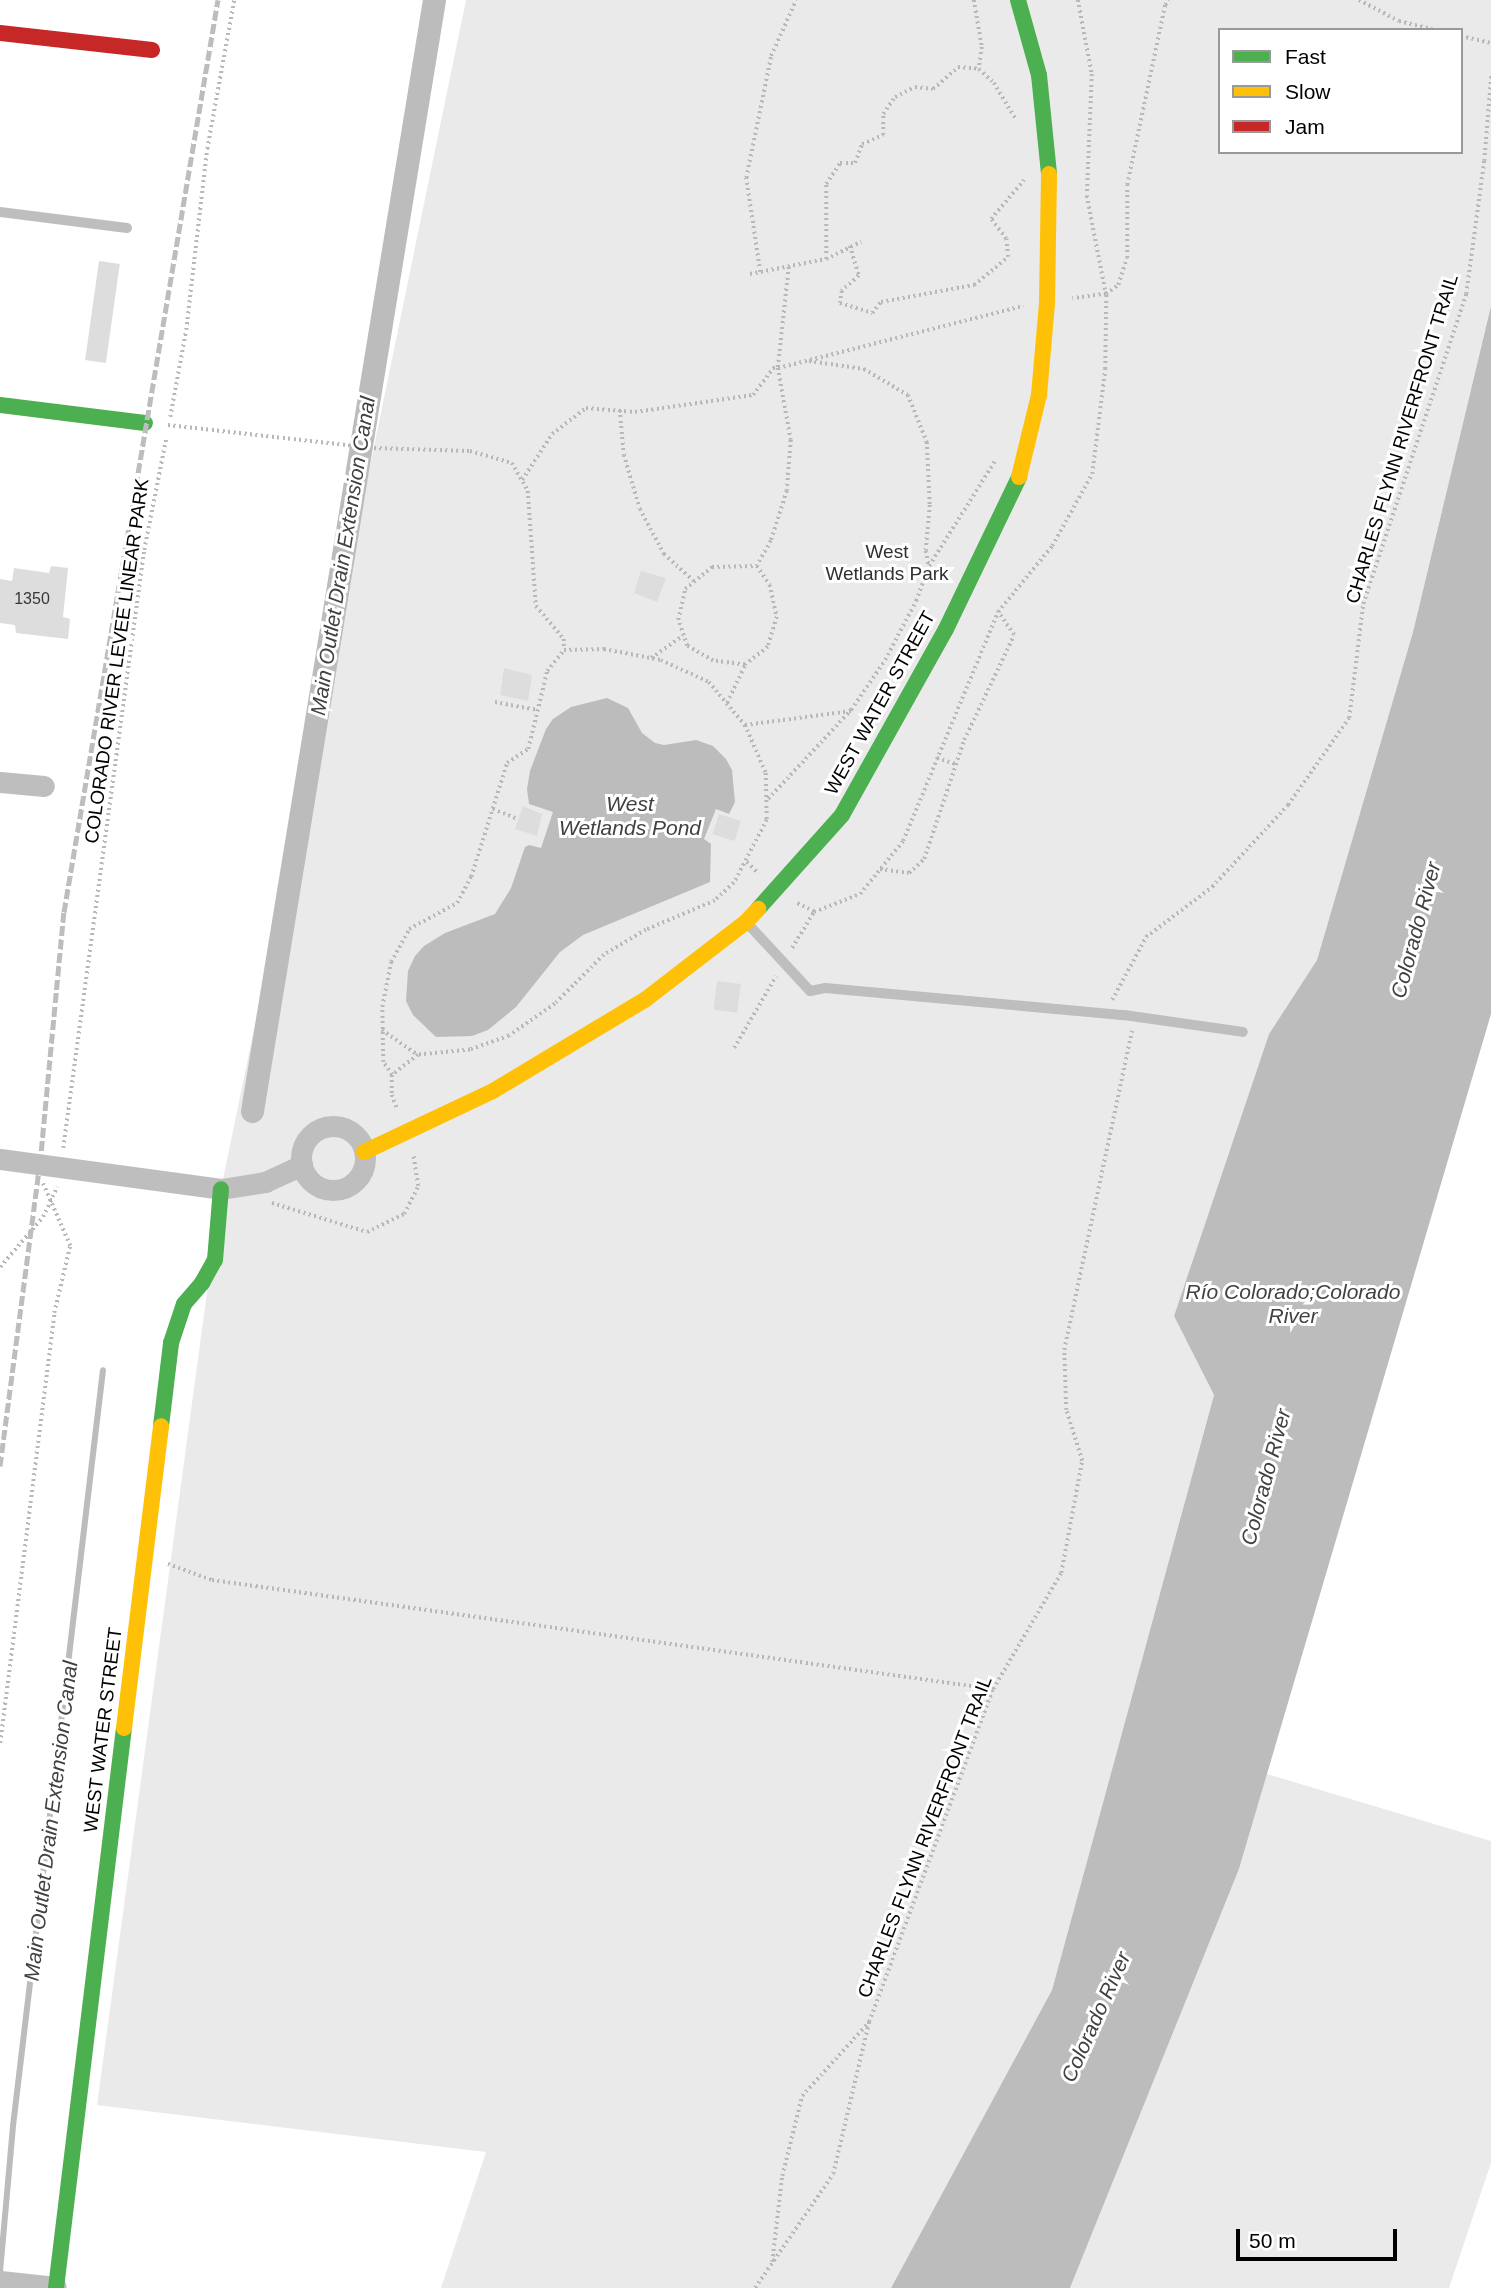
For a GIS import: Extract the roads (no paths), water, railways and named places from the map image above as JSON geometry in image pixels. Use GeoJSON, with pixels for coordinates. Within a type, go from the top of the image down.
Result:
{"type":"FeatureCollection","features":[{"type":"Feature","properties":{"kind":"street","name":"WEST WATER STREET"},"geometry":{"type":"LineString","coordinates":[[364,1152],[493,1091],[646,999],[746,922],[842,815],[946,629],[1016,488],[1039,395],[1047,303],[1049,176],[1039,75],[1018,0]]}},
{"type":"Feature","properties":{"kind":"street"},"geometry":{"type":"LineString","coordinates":[[0,33],[152,50]]}},
{"type":"Feature","properties":{"kind":"street"},"geometry":{"type":"LineString","coordinates":[[0,405],[145,423]]}},
{"type":"Feature","properties":{"kind":"street"},"geometry":{"type":"LineString","coordinates":[[0,782],[44,786]]}},
{"type":"Feature","properties":{"kind":"street"},"geometry":{"type":"LineString","coordinates":[[329,1126],[348,1129],[356,1135],[364,1152],[361,1173],[354,1182],[334,1190],[313,1183],[302,1165],[304,1144],[310,1135],[329,1126]]}},
{"type":"Feature","properties":{"kind":"street"},"geometry":{"type":"LineString","coordinates":[[0,1159],[221,1189],[265,1182],[302,1165]]}},
{"type":"Feature","properties":{"kind":"street","name":"WEST WATER STREET"},"geometry":{"type":"LineString","coordinates":[[56,2288],[171,1343],[184,1304],[202,1283],[215,1260],[221,1189]]}},
{"type":"Feature","properties":{"kind":"street"},"geometry":{"type":"LineString","coordinates":[[0,2281],[56,2288]]}},
{"type":"Feature","properties":{"kind":"lane"},"geometry":{"type":"LineString","coordinates":[[0,212],[127,228]]}},
{"type":"Feature","properties":{"kind":"lane"},"geometry":{"type":"LineString","coordinates":[[746,922],[810,991],[825,988],[1105,1013],[1243,1032]]}},
{"type":"Feature","properties":{"kind":"water","name":"Río Colorado;Colorado River"},"geometry":{"type":"Polygon","coordinates":[[[1491,306],[1491,1014],[1239,1869],[1070,2288],[891,2288],[1052,1990],[1214,1395],[1174,1316],[1269,1034],[1317,960],[1413,632],[1491,306]]]}},
{"type":"Feature","properties":{"kind":"water","name":"West Wetlands Pond"},"geometry":{"type":"Polygon","coordinates":[[[607,698],[628,708],[642,733],[655,743],[664,745],[696,740],[713,746],[726,759],[732,770],[735,802],[729,814],[716,809],[704,839],[711,844],[710,882],[583,935],[560,952],[516,1007],[488,1030],[472,1036],[436,1037],[413,1015],[406,1001],[408,971],[415,956],[424,946],[445,933],[495,914],[511,888],[525,847],[529,845],[541,848],[553,812],[529,804],[527,789],[530,771],[546,729],[553,719],[571,707],[607,698]]]}},
{"type":"Feature","properties":{"kind":"waterway","name":"Main Outlet Drain Extension Canal"},"geometry":{"type":"LineString","coordinates":[[252,1111],[434,0]]}},
{"type":"Feature","properties":{"kind":"waterway","name":"Main Outlet Drain Extension Canal"},"geometry":{"type":"LineString","coordinates":[[0,2272],[13,2126],[103,1370]]}},
{"type":"Feature","properties":{"kind":"railway"},"geometry":{"type":"LineString","coordinates":[[0,1466],[40,1164],[64,912],[218,0]]}},
{"type":"Feature","properties":{"kind":"park label","name":"West Wetlands Park"},"geometry":{"type":"Point","coordinates":[887,563]}},
{"type":"Feature","properties":{"kind":"water label","name":"Colorado River"},"geometry":{"type":"Point","coordinates":[1416,930]}},
{"type":"Feature","properties":{"kind":"water label","name":"Colorado River"},"geometry":{"type":"Point","coordinates":[1266,1477]}},
{"type":"Feature","properties":{"kind":"water label","name":"Colorado River"},"geometry":{"type":"Point","coordinates":[1096,2017]}}]}
